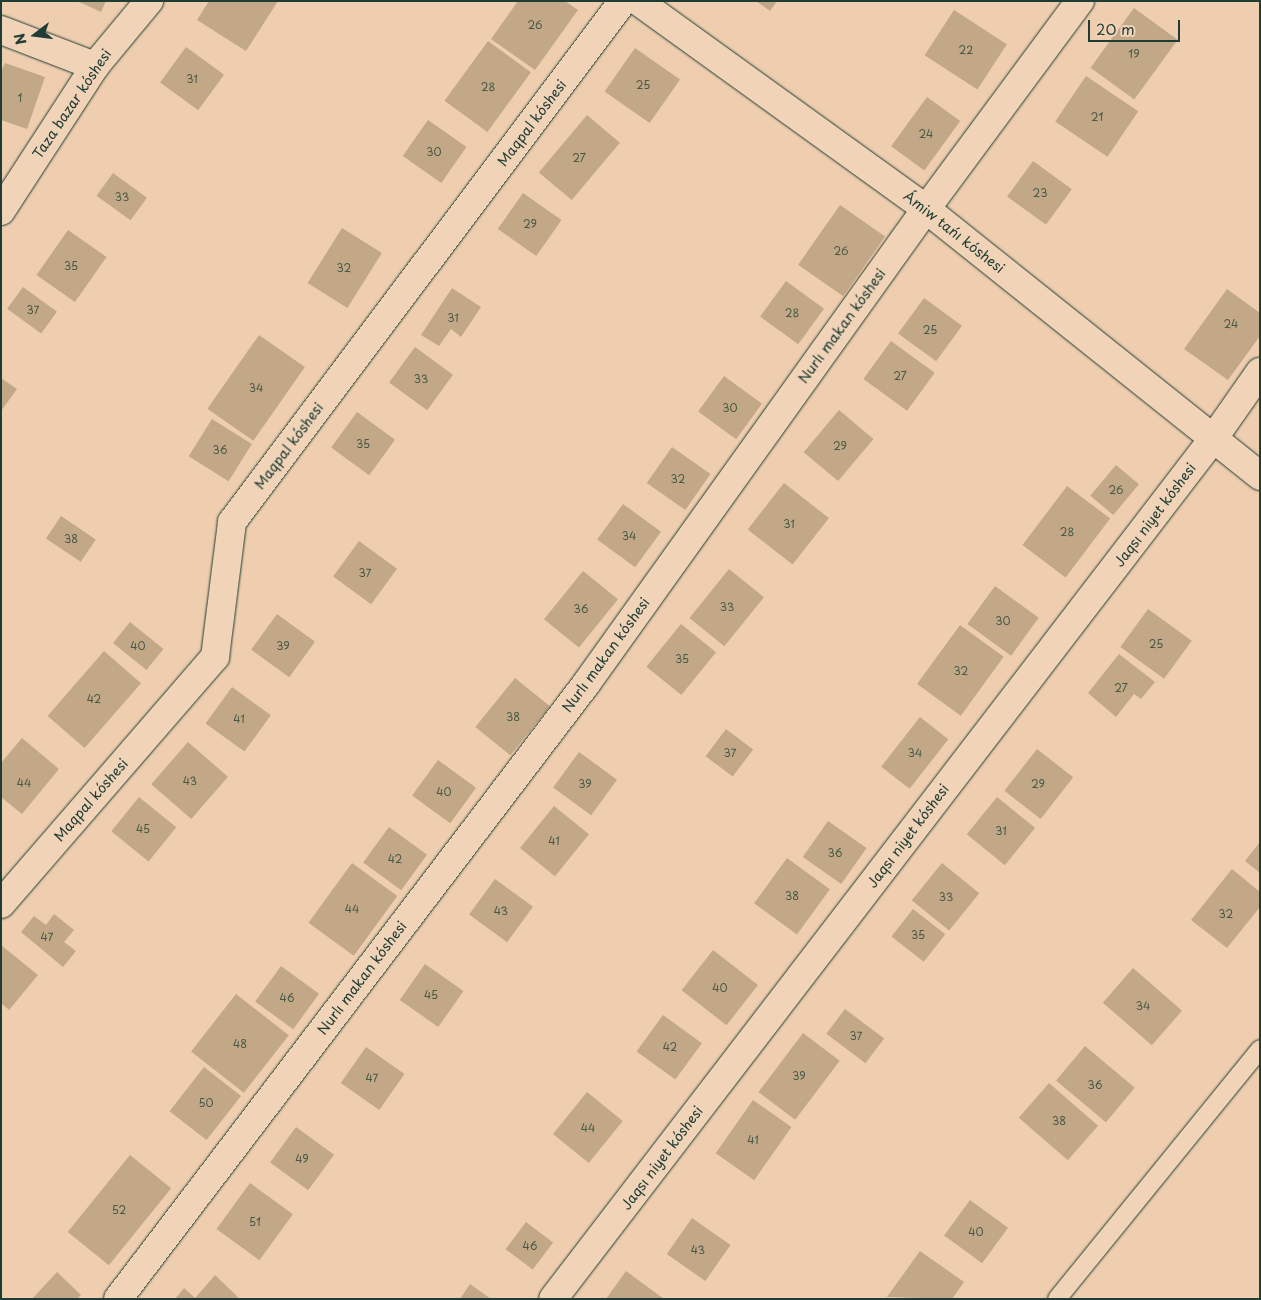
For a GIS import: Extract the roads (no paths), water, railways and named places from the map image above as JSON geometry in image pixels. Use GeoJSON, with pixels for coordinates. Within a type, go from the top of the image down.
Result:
{"type":"FeatureCollection","features":[{"type":"Feature","properties":{"kind":"street","name":"Taza bazar kóshesi"},"geometry":{"type":"LineString","coordinates":[[1,211],[95,66],[149,1]]}},
{"type":"Feature","properties":{"kind":"street","name":"Maqpal kóshesi"},"geometry":{"type":"LineString","coordinates":[[1,904],[215,657],[232,522],[623,1]]}},
{"type":"Feature","properties":{"kind":"street","name":"Ámiw tańı kóshesi"},"geometry":{"type":"LineString","coordinates":[[638,1],[926,208],[1260,476]]}},
{"type":"Feature","properties":{"kind":"street","name":"Nurlı makan kóshesi"},"geometry":{"type":"LineString","coordinates":[[118,1299],[586,684],[926,208],[1080,1]]}},
{"type":"Feature","properties":{"kind":"street"},"geometry":{"type":"LineString","coordinates":[[1,30],[95,66]]}},
{"type":"Feature","properties":{"kind":"street","name":"Jaqsı niyet kóshesi"},"geometry":{"type":"LineString","coordinates":[[554,1299],[1213,439],[1260,372]]}},
{"type":"Feature","properties":{"kind":"lane"},"geometry":{"type":"LineString","coordinates":[[1057,1299],[1260,1049]]}}]}
